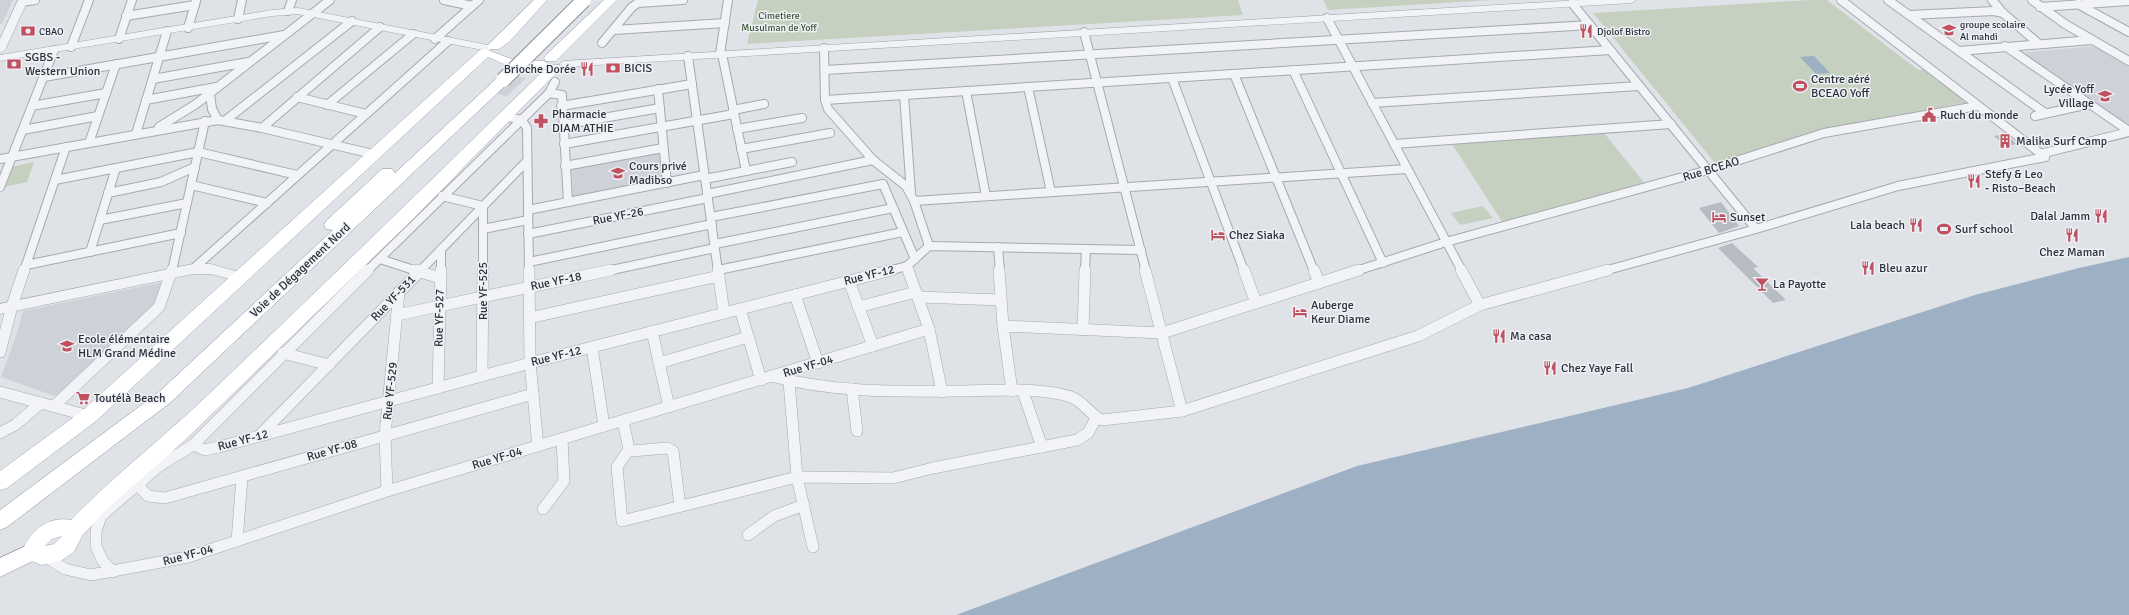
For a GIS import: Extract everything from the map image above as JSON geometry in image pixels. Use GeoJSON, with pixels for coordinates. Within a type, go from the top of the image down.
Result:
{"type":"FeatureCollection","features":[{"type":"Feature","properties":{"kind":"main road"},"geometry":{"type":"LineString","coordinates":[[0,482],[89,416],[373,154],[473,64],[495,50],[541,0]]}},
{"type":"Feature","properties":{"kind":"main road","name":"Voie de Dégagement Nord"},"geometry":{"type":"LineString","coordinates":[[0,521],[165,398],[498,78],[572,0]]}},
{"type":"Feature","properties":{"kind":"main road","name":"Voie de Dégagement Nord"},"geometry":{"type":"LineString","coordinates":[[0,510],[155,394],[362,196],[498,78],[584,0]]}},
{"type":"Feature","properties":{"kind":"main road"},"geometry":{"type":"LineString","coordinates":[[0,568],[39,554],[36,542],[39,538],[65,535],[183,430],[515,119],[554,68],[568,44],[582,26],[611,0]]}},
{"type":"Feature","properties":{"kind":"main road"},"geometry":{"type":"LineString","coordinates":[[495,50],[515,66],[554,68]]}},
{"type":"Feature","properties":{"kind":"street"},"geometry":{"type":"LineString","coordinates":[[0,50],[22,1],[35,0]]}},
{"type":"Feature","properties":{"kind":"street"},"geometry":{"type":"LineString","coordinates":[[71,47],[89,0]]}},
{"type":"Feature","properties":{"kind":"street"},"geometry":{"type":"LineString","coordinates":[[119,39],[132,0]]}},
{"type":"Feature","properties":{"kind":"street"},"geometry":{"type":"LineString","coordinates":[[238,19],[242,0]]}},
{"type":"Feature","properties":{"kind":"street"},"geometry":{"type":"LineString","coordinates":[[288,11],[292,0]]}},
{"type":"Feature","properties":{"kind":"street"},"geometry":{"type":"LineString","coordinates":[[153,131],[210,94],[330,0]]}},
{"type":"Feature","properties":{"kind":"street"},"geometry":{"type":"LineString","coordinates":[[444,0],[472,6]]}},
{"type":"Feature","properties":{"kind":"street"},"geometry":{"type":"LineString","coordinates":[[435,39],[479,0]]}},
{"type":"Feature","properties":{"kind":"street"},"geometry":{"type":"LineString","coordinates":[[602,44],[632,7],[638,3],[682,0]]}},
{"type":"Feature","properties":{"kind":"street"},"geometry":{"type":"LineString","coordinates":[[728,0],[721,54],[746,171]]}},
{"type":"Feature","properties":{"kind":"street"},"geometry":{"type":"LineString","coordinates":[[568,202],[561,106],[562,96],[555,92],[554,68],[688,56],[1631,0]]}},
{"type":"Feature","properties":{"kind":"street"},"geometry":{"type":"LineString","coordinates":[[740,309],[748,337],[766,378],[852,389],[942,392],[1017,391],[1069,396],[1096,418],[1102,420],[1182,411],[1418,336],[1480,305],[1756,229],[1898,186],[2045,157],[1841,0]]}},
{"type":"Feature","properties":{"kind":"street"},"geometry":{"type":"LineString","coordinates":[[1888,0],[2045,113]]}},
{"type":"Feature","properties":{"kind":"street"},"geometry":{"type":"LineString","coordinates":[[1992,0],[2003,13],[2039,44]]}},
{"type":"Feature","properties":{"kind":"street"},"geometry":{"type":"LineString","coordinates":[[2032,0],[2040,7],[2092,40],[2129,61]]}},
{"type":"Feature","properties":{"kind":"street"},"geometry":{"type":"LineString","coordinates":[[2040,7],[2129,1]]}},
{"type":"Feature","properties":{"kind":"street"},"geometry":{"type":"LineString","coordinates":[[126,16],[195,2],[188,28]]}},
{"type":"Feature","properties":{"kind":"street"},"geometry":{"type":"LineString","coordinates":[[1572,3],[1756,229]]}},
{"type":"Feature","properties":{"kind":"street"},"geometry":{"type":"LineString","coordinates":[[2078,4],[2129,32]]}},
{"type":"Feature","properties":{"kind":"street"},"geometry":{"type":"LineString","coordinates":[[0,58],[288,11],[314,13],[435,39],[495,50]]}},
{"type":"Feature","properties":{"kind":"street"},"geometry":{"type":"LineString","coordinates":[[1909,15],[1994,11],[2003,13]]}},
{"type":"Feature","properties":{"kind":"street"},"geometry":{"type":"LineString","coordinates":[[1327,18],[1480,305]]}},
{"type":"Feature","properties":{"kind":"street"},"geometry":{"type":"LineString","coordinates":[[222,120],[352,21]]}},
{"type":"Feature","properties":{"kind":"street"},"geometry":{"type":"LineString","coordinates":[[614,30],[725,23]]}},
{"type":"Feature","properties":{"kind":"street"},"geometry":{"type":"LineString","coordinates":[[825,70],[1590,25]]}},
{"type":"Feature","properties":{"kind":"street"},"geometry":{"type":"LineString","coordinates":[[262,128],[380,27]]}},
{"type":"Feature","properties":{"kind":"street"},"geometry":{"type":"LineString","coordinates":[[136,134],[167,31]]}},
{"type":"Feature","properties":{"kind":"street"},"geometry":{"type":"LineString","coordinates":[[1084,32],[1182,411]]}},
{"type":"Feature","properties":{"kind":"street"},"geometry":{"type":"LineString","coordinates":[[327,105],[413,34]]}},
{"type":"Feature","properties":{"kind":"street"},"geometry":{"type":"LineString","coordinates":[[44,77],[284,35]]}},
{"type":"Feature","properties":{"kind":"street"},"geometry":{"type":"LineString","coordinates":[[1959,51],[2092,40]]}},
{"type":"Feature","properties":{"kind":"street"},"geometry":{"type":"LineString","coordinates":[[193,269],[448,41]]}},
{"type":"Feature","properties":{"kind":"street"},"geometry":{"type":"LineString","coordinates":[[2005,46],[2129,131]]}},
{"type":"Feature","properties":{"kind":"street"},"geometry":{"type":"LineString","coordinates":[[824,48],[825,100],[828,109],[873,160],[906,186],[913,199],[929,246]]}},
{"type":"Feature","properties":{"kind":"street"},"geometry":{"type":"LineString","coordinates":[[0,186],[54,50]]}},
{"type":"Feature","properties":{"kind":"street"},"geometry":{"type":"LineString","coordinates":[[825,100],[1610,50]]}},
{"type":"Feature","properties":{"kind":"street"},"geometry":{"type":"LineString","coordinates":[[688,56],[724,313]]}},
{"type":"Feature","properties":{"kind":"street"},"geometry":{"type":"LineString","coordinates":[[152,79],[250,62]]}},
{"type":"Feature","properties":{"kind":"street"},"geometry":{"type":"LineString","coordinates":[[89,143],[116,64]]}},
{"type":"Feature","properties":{"kind":"street"},"geometry":{"type":"LineString","coordinates":[[1294,70],[1382,263]]}},
{"type":"Feature","properties":{"kind":"street"},"geometry":{"type":"LineString","coordinates":[[1234,74],[1319,283]]}},
{"type":"Feature","properties":{"kind":"street"},"geometry":{"type":"LineString","coordinates":[[1172,78],[1256,303]]}},
{"type":"Feature","properties":{"kind":"street"},"geometry":{"type":"LineString","coordinates":[[561,106],[692,84]]}},
{"type":"Feature","properties":{"kind":"street"},"geometry":{"type":"LineString","coordinates":[[1372,103],[1639,86]]}},
{"type":"Feature","properties":{"kind":"street"},"geometry":{"type":"LineString","coordinates":[[146,100],[218,87]]}},
{"type":"Feature","properties":{"kind":"street"},"geometry":{"type":"LineString","coordinates":[[1028,87],[1051,192]]}},
{"type":"Feature","properties":{"kind":"street"},"geometry":{"type":"LineString","coordinates":[[658,89],[667,183]]}},
{"type":"Feature","properties":{"kind":"street"},"geometry":{"type":"LineString","coordinates":[[966,91],[986,196]]}},
{"type":"Feature","properties":{"kind":"street"},"geometry":{"type":"LineString","coordinates":[[32,106],[106,93]]}},
{"type":"Feature","properties":{"kind":"street"},"geometry":{"type":"LineString","coordinates":[[210,94],[212,109],[222,120]]}},
{"type":"Feature","properties":{"kind":"street"},"geometry":{"type":"LineString","coordinates":[[904,95],[913,199]]}},
{"type":"Feature","properties":{"kind":"street"},"geometry":{"type":"LineString","coordinates":[[297,97],[366,114]]}},
{"type":"Feature","properties":{"kind":"street"},"geometry":{"type":"LineString","coordinates":[[564,144],[697,121],[764,104]]}},
{"type":"Feature","properties":{"kind":"street"},"geometry":{"type":"LineString","coordinates":[[2035,116],[2089,104]]}},
{"type":"Feature","properties":{"kind":"street","name":"Rue BCEAO"},"geometry":{"type":"LineString","coordinates":[[1003,326],[1162,333],[1446,242],[1708,170],[1824,133],[1977,106]]}},
{"type":"Feature","properties":{"kind":"street"},"geometry":{"type":"LineString","coordinates":[[563,125],[660,108]]}},
{"type":"Feature","properties":{"kind":"street"},"geometry":{"type":"LineString","coordinates":[[23,130],[98,116]]}},
{"type":"Feature","properties":{"kind":"street"},"geometry":{"type":"LineString","coordinates":[[737,129],[802,118]]}},
{"type":"Feature","properties":{"kind":"street"},"geometry":{"type":"LineString","coordinates":[[113,572],[104,566],[94,538],[95,526],[101,516],[159,466],[194,445],[283,353],[380,259],[515,119],[527,128],[530,363],[538,446]]}},
{"type":"Feature","properties":{"kind":"street"},"geometry":{"type":"LineString","coordinates":[[0,159],[205,121],[222,120],[373,154]]}},
{"type":"Feature","properties":{"kind":"street"},"geometry":{"type":"LineString","coordinates":[[54,406],[159,307],[172,272],[205,121]]}},
{"type":"Feature","properties":{"kind":"street"},"geometry":{"type":"LineString","coordinates":[[1394,144],[1670,124]]}},
{"type":"Feature","properties":{"kind":"street"},"geometry":{"type":"LineString","coordinates":[[2040,154],[2129,131]]}},
{"type":"Feature","properties":{"kind":"street"},"geometry":{"type":"LineString","coordinates":[[741,149],[830,133]]}},
{"type":"Feature","properties":{"kind":"street"},"geometry":{"type":"LineString","coordinates":[[0,351],[6,308],[26,265],[66,147]]}},
{"type":"Feature","properties":{"kind":"street"},"geometry":{"type":"LineString","coordinates":[[565,166],[664,148]]}},
{"type":"Feature","properties":{"kind":"street"},"geometry":{"type":"LineString","coordinates":[[55,180],[198,152],[298,175]]}},
{"type":"Feature","properties":{"kind":"street","name":"Rue YF-26"},"geometry":{"type":"LineString","coordinates":[[528,234],[873,160]]}},
{"type":"Feature","properties":{"kind":"street","name":"Rue YF-531"},"geometry":{"type":"LineString","coordinates":[[260,436],[527,161]]}},
{"type":"Feature","properties":{"kind":"street"},"geometry":{"type":"LineString","coordinates":[[528,210],[667,183],[746,171],[792,162]]}},
{"type":"Feature","properties":{"kind":"street"},"geometry":{"type":"LineString","coordinates":[[108,193],[161,182],[195,167]]}},
{"type":"Feature","properties":{"kind":"street"},"geometry":{"type":"LineString","coordinates":[[90,252],[116,168]]}},
{"type":"Feature","properties":{"kind":"street"},"geometry":{"type":"LineString","coordinates":[[913,199],[986,196],[1407,169]]}},
{"type":"Feature","properties":{"kind":"street"},"geometry":{"type":"LineString","coordinates":[[529,262],[883,184],[903,232],[917,294],[929,330],[942,392]]}},
{"type":"Feature","properties":{"kind":"street"},"geometry":{"type":"LineString","coordinates":[[191,185],[267,203]]}},
{"type":"Feature","properties":{"kind":"street"},"geometry":{"type":"LineString","coordinates":[[442,196],[483,206]]}},
{"type":"Feature","properties":{"kind":"street"},"geometry":{"type":"LineString","coordinates":[[100,220],[187,203]]}},
{"type":"Feature","properties":{"kind":"street","name":"Rue YF-525"},"geometry":{"type":"LineString","coordinates":[[482,376],[483,206]]}},
{"type":"Feature","properties":{"kind":"street","name":"Rue YF-18"},"geometry":{"type":"LineString","coordinates":[[397,315],[893,208]]}},
{"type":"Feature","properties":{"kind":"street"},"geometry":{"type":"LineString","coordinates":[[483,229],[528,220]]}},
{"type":"Feature","properties":{"kind":"street"},"geometry":{"type":"LineString","coordinates":[[529,318],[719,273],[903,232]]}},
{"type":"Feature","properties":{"kind":"street"},"geometry":{"type":"LineString","coordinates":[[26,265],[181,233]]}},
{"type":"Feature","properties":{"kind":"street"},"geometry":{"type":"LineString","coordinates":[[911,262],[929,246],[1141,250]]}},
{"type":"Feature","properties":{"kind":"street"},"geometry":{"type":"LineString","coordinates":[[998,248],[1003,326],[1017,391],[1042,447]]}},
{"type":"Feature","properties":{"kind":"street","name":"Rue YF-527"},"geometry":{"type":"LineString","coordinates":[[438,388],[441,249]]}},
{"type":"Feature","properties":{"kind":"street"},"geometry":{"type":"LineString","coordinates":[[1083,330],[1086,249]]}},
{"type":"Feature","properties":{"kind":"street"},"geometry":{"type":"LineString","coordinates":[[380,259],[440,278]]}},
{"type":"Feature","properties":{"kind":"street","name":"Rue YF-12"},"geometry":{"type":"LineString","coordinates":[[194,445],[205,450],[260,436],[389,400],[849,281],[911,262]]}},
{"type":"Feature","properties":{"kind":"street"},"geometry":{"type":"LineString","coordinates":[[6,308],[172,272],[193,269],[212,269],[241,277]]}},
{"type":"Feature","properties":{"kind":"street"},"geometry":{"type":"LineString","coordinates":[[849,281],[873,346]]}},
{"type":"Feature","properties":{"kind":"street","name":"Rue YF-529"},"geometry":{"type":"LineString","coordinates":[[387,491],[385,435],[399,292]]}},
{"type":"Feature","properties":{"kind":"street"},"geometry":{"type":"LineString","coordinates":[[858,307],[917,294],[1001,300]]}},
{"type":"Feature","properties":{"kind":"street"},"geometry":{"type":"LineString","coordinates":[[795,295],[818,362]]}},
{"type":"Feature","properties":{"kind":"street","name":"Rue YF-04"},"geometry":{"type":"LineString","coordinates":[[39,554],[65,568],[91,574],[113,572],[188,557],[387,491],[929,330]]}},
{"type":"Feature","properties":{"kind":"street"},"geometry":{"type":"LineString","coordinates":[[652,331],[668,407]]}},
{"type":"Feature","properties":{"kind":"street"},"geometry":{"type":"LineString","coordinates":[[659,363],[748,337]]}},
{"type":"Feature","properties":{"kind":"street"},"geometry":{"type":"LineString","coordinates":[[592,347],[604,426]]}},
{"type":"Feature","properties":{"kind":"street"},"geometry":{"type":"LineString","coordinates":[[283,353],[329,365]]}},
{"type":"Feature","properties":{"kind":"street"},"geometry":{"type":"LineString","coordinates":[[790,382],[797,477],[814,547]]}},
{"type":"Feature","properties":{"kind":"street"},"geometry":{"type":"LineString","coordinates":[[852,389],[856,431]]}},
{"type":"Feature","properties":{"kind":"street"},"geometry":{"type":"LineString","coordinates":[[0,392],[89,416]]}},
{"type":"Feature","properties":{"kind":"street","name":"Rue YF-08"},"geometry":{"type":"LineString","coordinates":[[137,484],[145,495],[155,500],[242,477],[533,394]]}},
{"type":"Feature","properties":{"kind":"street"},"geometry":{"type":"LineString","coordinates":[[0,433],[15,425],[41,403]]}},
{"type":"Feature","properties":{"kind":"street"},"geometry":{"type":"LineString","coordinates":[[623,421],[630,449],[617,467],[622,521],[797,477],[893,478],[1042,447],[1084,437],[1088,433],[1096,418]]}},
{"type":"Feature","properties":{"kind":"street"},"geometry":{"type":"LineString","coordinates":[[543,509],[564,481],[562,439]]}},
{"type":"Feature","properties":{"kind":"street"},"geometry":{"type":"LineString","coordinates":[[630,449],[671,449],[680,506]]}},
{"type":"Feature","properties":{"kind":"street"},"geometry":{"type":"LineString","coordinates":[[237,541],[242,477]]}},
{"type":"Feature","properties":{"kind":"street"},"geometry":{"type":"LineString","coordinates":[[748,535],[767,519],[776,514],[804,505]]}},
{"type":"Feature","properties":{"kind":"street"},"geometry":{"type":"LineString","coordinates":[[65,535],[65,568]]}},
{"type":"Feature","properties":{"kind":"shaded area"},"geometry":{"type":"Polygon","coordinates":[[[0,0],[13,0],[2,24],[0,24],[0,0]]]}},
{"type":"Feature","properties":{"kind":"shaded area","name":"Lycée Yoff Village"},"geometry":{"type":"Polygon","coordinates":[[[2096,46],[2129,65],[2129,128],[2017,53],[2096,46]]]}},
{"type":"Feature","properties":{"kind":"shaded area"},"geometry":{"type":"Polygon","coordinates":[[[515,76],[526,78],[507,96],[497,94],[515,76]]]}},
{"type":"Feature","properties":{"kind":"shaded area","name":"Cours privé Madibso"},"geometry":{"type":"Polygon","coordinates":[[[662,150],[663,180],[573,196],[572,165],[662,150]]]}},
{"type":"Feature","properties":{"kind":"shaded area","name":"Ecole élémentaire HLM Grand Médine"},"geometry":{"type":"Polygon","coordinates":[[[168,281],[159,312],[63,399],[1,377],[17,333],[23,311],[168,281]]]}},
{"type":"Feature","properties":{"kind":"green space","name":"Cimetiere Musulman de Yoff"},"geometry":{"type":"Polygon","coordinates":[[[758,0],[1238,0],[1243,15],[747,44],[758,0]]]}},
{"type":"Feature","properties":{"kind":"green space"},"geometry":{"type":"Polygon","coordinates":[[[1323,0],[1491,0],[1328,10],[1323,0]]]}},
{"type":"Feature","properties":{"kind":"green space","name":"Centre aéré BCEAO Yoff"},"geometry":{"type":"Polygon","coordinates":[[[1827,0],[1918,70],[1924,69],[1968,102],[1831,128],[1715,163],[1593,13],[1827,0]]]}},
{"type":"Feature","properties":{"kind":"green space"},"geometry":{"type":"Polygon","coordinates":[[[1605,134],[1646,185],[1503,223],[1452,144],[1605,134]]]}},
{"type":"Feature","properties":{"kind":"green space"},"geometry":{"type":"Polygon","coordinates":[[[34,162],[27,182],[4,187],[11,167],[34,162]]]}},
{"type":"Feature","properties":{"kind":"green space"},"geometry":{"type":"Polygon","coordinates":[[[1483,206],[1493,218],[1460,225],[1451,213],[1483,206]]]}},
{"type":"Feature","properties":{"kind":"water"},"geometry":{"type":"Polygon","coordinates":[[[1814,56],[1830,73],[1816,74],[1800,57],[1814,56]]]}},
{"type":"Feature","properties":{"kind":"water"},"geometry":{"type":"Polygon","coordinates":[[[2129,257],[2129,615],[956,615],[1357,466],[1688,388],[1975,295],[2079,268],[2129,257]]]}},
{"type":"Feature","properties":{"kind":"building","name":"Malika Surf Camp"},"geometry":{"type":"Polygon","coordinates":[[[2005,134],[2017,144],[2006,146],[1994,136],[2005,134]]]}},
{"type":"Feature","properties":{"kind":"building","name":"Sunset"},"geometry":{"type":"Polygon","coordinates":[[[1721,202],[1739,226],[1719,233],[1699,208],[1721,202]]]}},
{"type":"Feature","properties":{"kind":"building","name":"La Payotte"},"geometry":{"type":"Polygon","coordinates":[[[1732,243],[1758,267],[1753,268],[1786,300],[1773,303],[1718,248],[1732,243]]]}},
{"type":"Feature","properties":{"kind":"place","name":"groupe scolaire Al mahdi"},"geometry":{"type":"Point","coordinates":[1949,30]}},
{"type":"Feature","properties":{"kind":"place","name":"CBAO"},"geometry":{"type":"Point","coordinates":[28,31]}},
{"type":"Feature","properties":{"kind":"place","name":"Djolof Bistro"},"geometry":{"type":"Point","coordinates":[1586,31]}},
{"type":"Feature","properties":{"kind":"place","name":"SGBS - Western Union"},"geometry":{"type":"Point","coordinates":[14,64]}},
{"type":"Feature","properties":{"kind":"place","name":"BICIS"},"geometry":{"type":"Point","coordinates":[613,68]}},
{"type":"Feature","properties":{"kind":"place","name":"Brioche Dorée"},"geometry":{"type":"Point","coordinates":[587,69]}},
{"type":"Feature","properties":{"kind":"place","name":"Centre aéré BCEAO Yoff"},"geometry":{"type":"Point","coordinates":[1800,86]}},
{"type":"Feature","properties":{"kind":"place","name":"Lycée Yoff Village"},"geometry":{"type":"Point","coordinates":[2105,96]}},
{"type":"Feature","properties":{"kind":"place","name":"Ruch du monde"},"geometry":{"type":"Point","coordinates":[1929,115]}},
{"type":"Feature","properties":{"kind":"place","name":"Pharmacie DIAM ATHIE"},"geometry":{"type":"Point","coordinates":[541,121]}},
{"type":"Feature","properties":{"kind":"place","name":"Malika Surf Camp"},"geometry":{"type":"Point","coordinates":[2005,141]}},
{"type":"Feature","properties":{"kind":"place","name":"Cours privé Madibso"},"geometry":{"type":"Point","coordinates":[618,173]}},
{"type":"Feature","properties":{"kind":"place","name":"Stefy & Leo - Risto–Beach"},"geometry":{"type":"Point","coordinates":[1974,181]}},
{"type":"Feature","properties":{"kind":"place","name":"Dalal Jamm"},"geometry":{"type":"Point","coordinates":[2101,216]}},
{"type":"Feature","properties":{"kind":"place","name":"Sunset"},"geometry":{"type":"Point","coordinates":[1719,217]}},
{"type":"Feature","properties":{"kind":"place","name":"Lala beach"},"geometry":{"type":"Point","coordinates":[1916,225]}},
{"type":"Feature","properties":{"kind":"place","name":"Surf school"},"geometry":{"type":"Point","coordinates":[1944,229]}},
{"type":"Feature","properties":{"kind":"place","name":"Chez Siaka"},"geometry":{"type":"Point","coordinates":[1218,235]}},
{"type":"Feature","properties":{"kind":"place","name":"Chez Maman"},"geometry":{"type":"Point","coordinates":[2072,235]}},
{"type":"Feature","properties":{"kind":"place","name":"Bleu azur"},"geometry":{"type":"Point","coordinates":[1868,268]}},
{"type":"Feature","properties":{"kind":"place","name":"La Payotte"},"geometry":{"type":"Point","coordinates":[1762,284]}},
{"type":"Feature","properties":{"kind":"place","name":"Auberge Keur Diame"},"geometry":{"type":"Point","coordinates":[1300,312]}},
{"type":"Feature","properties":{"kind":"place","name":"Ma casa"},"geometry":{"type":"Point","coordinates":[1499,336]}},
{"type":"Feature","properties":{"kind":"place","name":"Ecole élémentaire HLM Grand Médine"},"geometry":{"type":"Point","coordinates":[67,346]}},
{"type":"Feature","properties":{"kind":"place","name":"Chez Yaye Fall"},"geometry":{"type":"Point","coordinates":[1550,368]}},
{"type":"Feature","properties":{"kind":"place","name":"Toutélà Beach"},"geometry":{"type":"Point","coordinates":[83,398]}}]}
